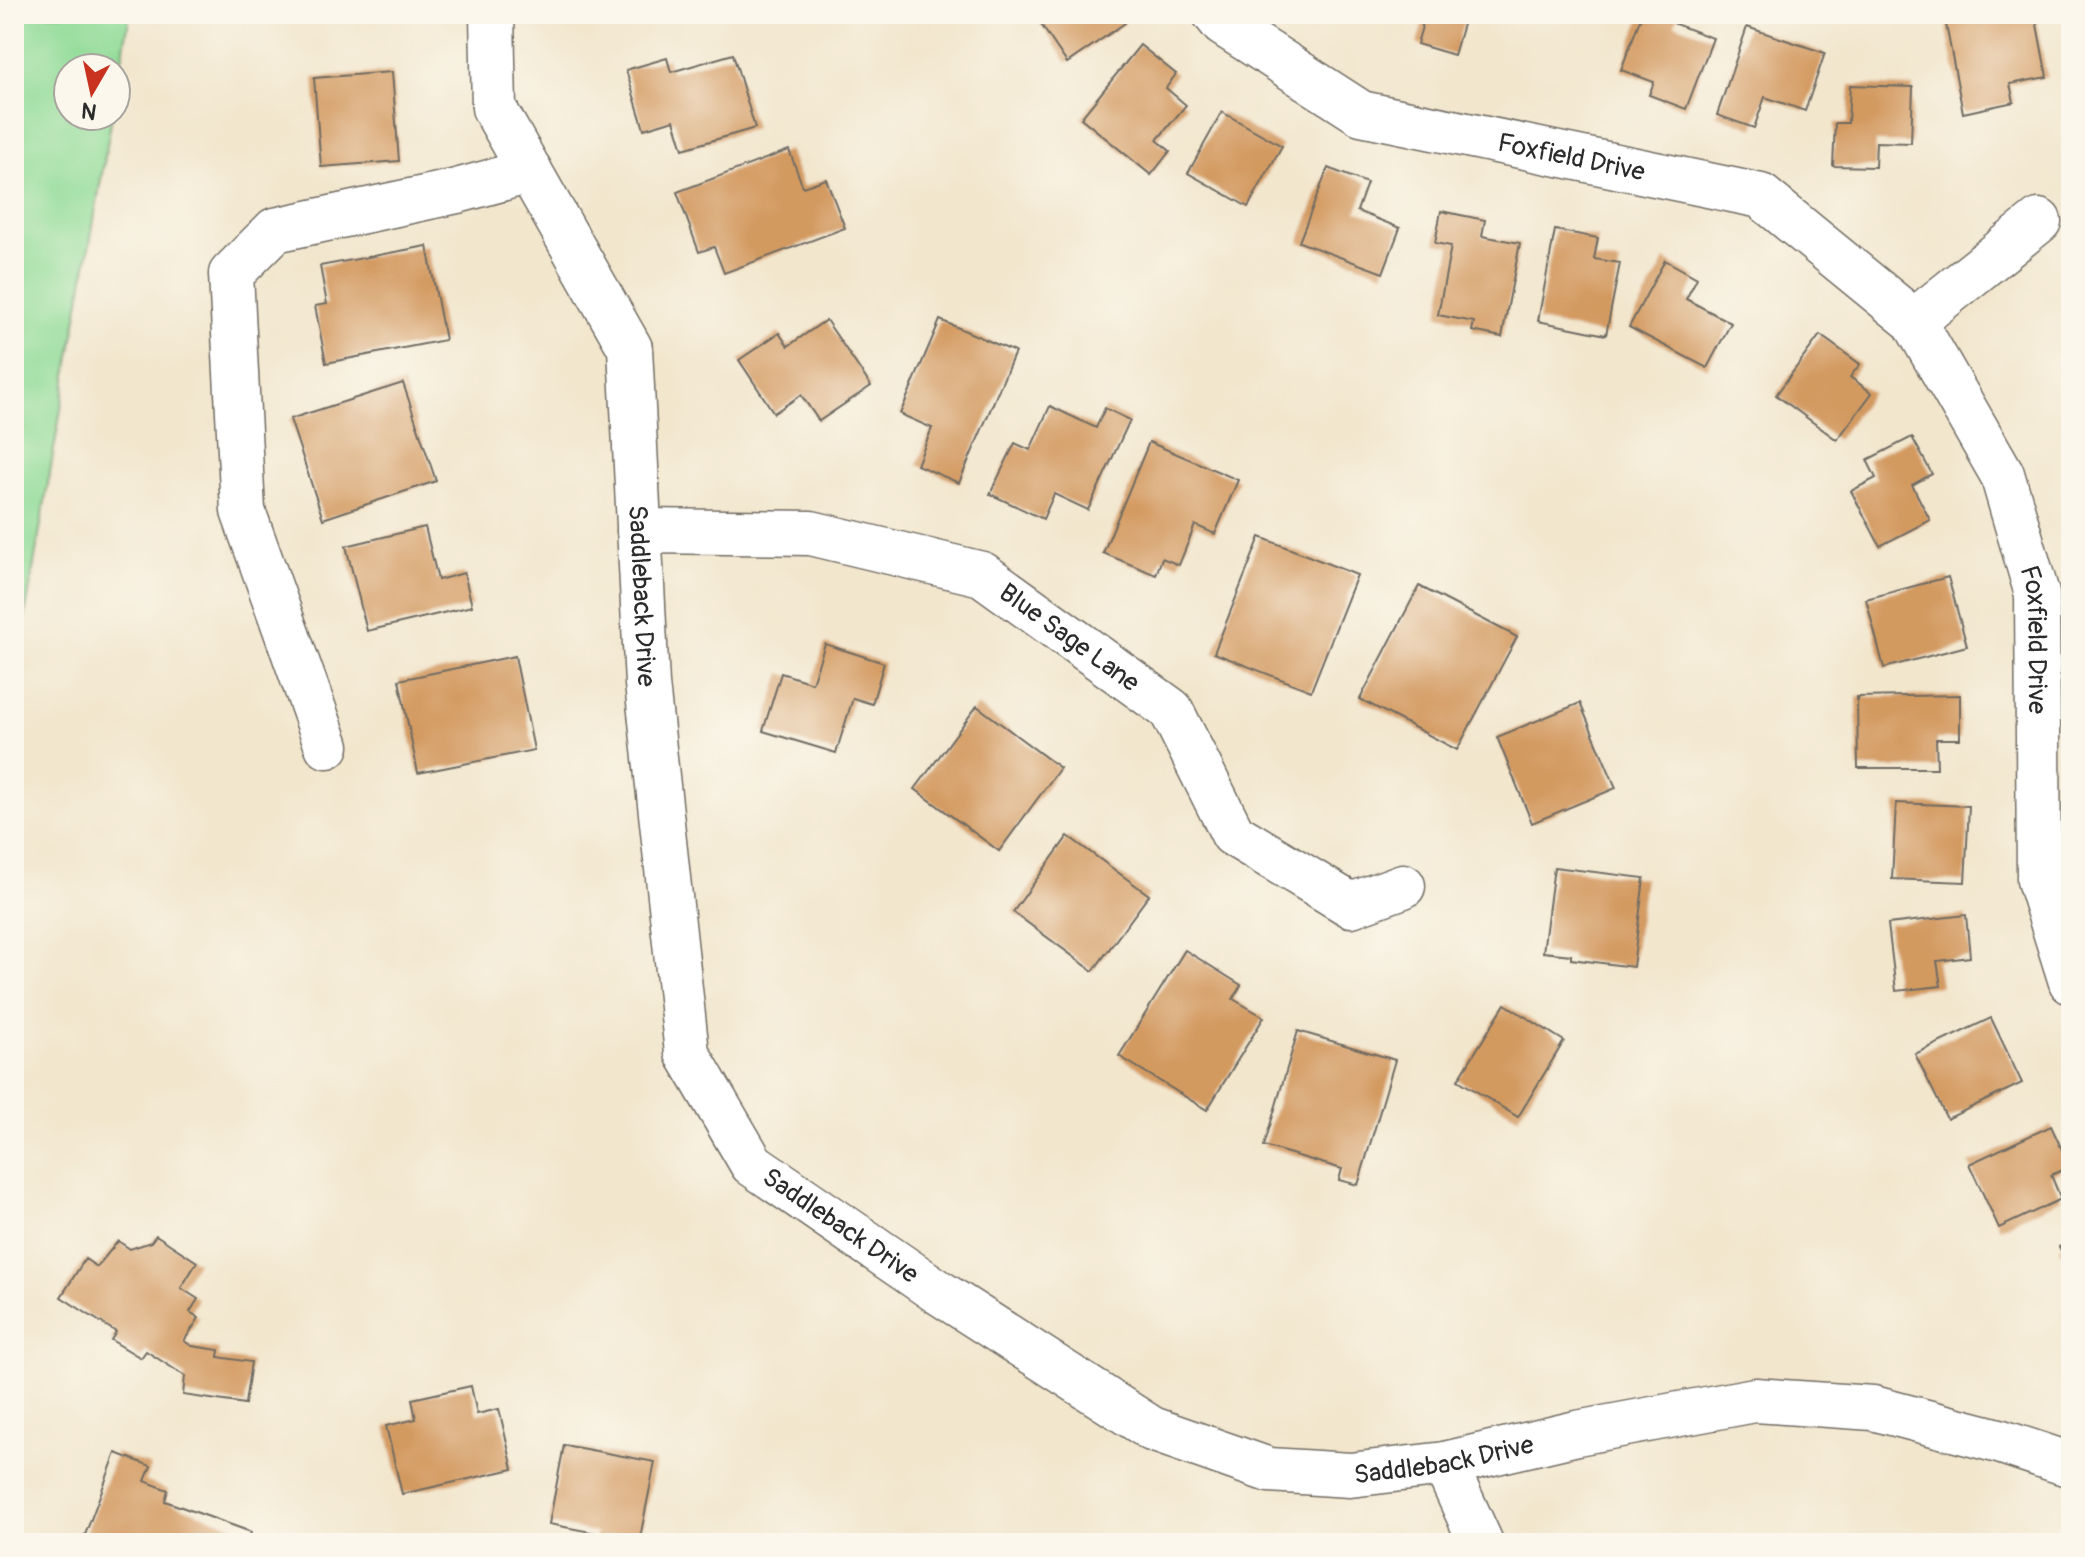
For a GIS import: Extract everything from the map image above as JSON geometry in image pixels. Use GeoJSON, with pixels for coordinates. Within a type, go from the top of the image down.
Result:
{"type":"FeatureCollection","features":[{"type":"Feature","properties":{"kind":"street","name":"Saddleback Drive"},"geometry":{"type":"LineString","coordinates":[[492,14],[494,108],[630,348],[647,684],[687,1053],[752,1164],[937,1291],[1152,1429],[1269,1470],[1350,1475],[1445,1464],[1577,1433],[1755,1400],[1873,1408],[1999,1441],[2071,1465]]}},
{"type":"Feature","properties":{"kind":"street","name":"Foxfield Drive"},"geometry":{"type":"LineString","coordinates":[[1215,14],[1223,24],[1361,113],[1761,196],[1914,321],[2002,474],[2037,594],[2039,880],[2071,982]]}},
{"type":"Feature","properties":{"kind":"street"},"geometry":{"type":"LineString","coordinates":[[327,746],[243,511],[231,274],[275,230],[457,191],[530,171]]}},
{"type":"Feature","properties":{"kind":"street"},"geometry":{"type":"LineString","coordinates":[[1914,321],[2039,221]]}},
{"type":"Feature","properties":{"kind":"street","name":"Blue Sage Lane"},"geometry":{"type":"LineString","coordinates":[[639,531],[811,533],[982,574],[1171,710],[1233,834],[1351,905],[1403,886]]}},
{"type":"Feature","properties":{"kind":"street"},"geometry":{"type":"LineString","coordinates":[[1445,1464],[1481,1543]]}},
{"type":"Feature","properties":{"kind":"green space"},"geometry":{"type":"Polygon","coordinates":[[[14,14],[130,14],[123,52],[52,52],[52,132],[109,132],[14,679],[14,14]]]}},
{"type":"Feature","properties":{"kind":"building"},"geometry":{"type":"Polygon","coordinates":[[[1034,14],[1119,14],[1125,23],[1067,63],[1034,14]]]}},
{"type":"Feature","properties":{"kind":"building"},"geometry":{"type":"Polygon","coordinates":[[[1411,14],[1466,14],[1454,55],[1417,44],[1424,19],[1411,14]]]}},
{"type":"Feature","properties":{"kind":"building"},"geometry":{"type":"Polygon","coordinates":[[[1642,14],[1679,14],[1675,24],[1713,38],[1686,109],[1649,95],[1654,82],[1621,70],[1642,14]]]}},
{"type":"Feature","properties":{"kind":"building"},"geometry":{"type":"Polygon","coordinates":[[[1944,14],[2035,14],[2047,77],[2010,84],[2014,102],[1963,113],[1944,14]]]}},
{"type":"Feature","properties":{"kind":"building"},"geometry":{"type":"Polygon","coordinates":[[[1747,27],[1825,53],[1805,111],[1765,97],[1754,128],[1717,115],[1747,27]]]}},
{"type":"Feature","properties":{"kind":"building"},"geometry":{"type":"Polygon","coordinates":[[[1140,45],[1176,74],[1166,88],[1186,105],[1157,140],[1170,151],[1151,175],[1081,118],[1140,45]]]}},
{"type":"Feature","properties":{"kind":"building"},"geometry":{"type":"Polygon","coordinates":[[[733,54],[755,128],[683,149],[674,120],[644,129],[626,70],[667,58],[671,72],[733,54]]]}},
{"type":"Feature","properties":{"kind":"building"},"geometry":{"type":"Polygon","coordinates":[[[392,72],[399,161],[321,167],[314,78],[392,72]]]}},
{"type":"Feature","properties":{"kind":"building"},"geometry":{"type":"Polygon","coordinates":[[[1850,85],[1913,87],[1911,143],[1876,142],[1875,167],[1833,166],[1835,123],[1848,123],[1850,85]]]}},
{"type":"Feature","properties":{"kind":"building"},"geometry":{"type":"Polygon","coordinates":[[[1222,112],[1282,146],[1248,207],[1188,173],[1222,112]]]}},
{"type":"Feature","properties":{"kind":"building"},"geometry":{"type":"Polygon","coordinates":[[[789,150],[803,187],[826,179],[845,228],[724,273],[714,247],[699,252],[677,192],[789,150]]]}},
{"type":"Feature","properties":{"kind":"building"},"geometry":{"type":"Polygon","coordinates":[[[1328,168],[1367,183],[1357,211],[1400,228],[1383,273],[1299,242],[1328,168]]]}},
{"type":"Feature","properties":{"kind":"building"},"geometry":{"type":"Polygon","coordinates":[[[1441,211],[1485,220],[1482,236],[1520,243],[1502,337],[1472,331],[1474,322],[1438,315],[1451,246],[1435,243],[1441,211]]]}},
{"type":"Feature","properties":{"kind":"building"},"geometry":{"type":"Polygon","coordinates":[[[1555,230],[1598,238],[1594,259],[1620,263],[1606,335],[1538,321],[1555,230]]]}},
{"type":"Feature","properties":{"kind":"building"},"geometry":{"type":"Polygon","coordinates":[[[427,246],[445,340],[326,363],[315,306],[327,304],[320,266],[427,246]]]}},
{"type":"Feature","properties":{"kind":"building"},"geometry":{"type":"Polygon","coordinates":[[[1665,260],[1697,278],[1686,299],[1731,323],[1707,368],[1629,327],[1665,260]]]}},
{"type":"Feature","properties":{"kind":"building"},"geometry":{"type":"Polygon","coordinates":[[[826,320],[871,386],[819,421],[801,395],[774,413],[739,360],[779,333],[788,346],[826,320]]]}},
{"type":"Feature","properties":{"kind":"building"},"geometry":{"type":"Polygon","coordinates":[[[940,320],[1015,352],[959,483],[917,465],[932,428],[900,414],[940,320]]]}},
{"type":"Feature","properties":{"kind":"building"},"geometry":{"type":"Polygon","coordinates":[[[1820,335],[1860,364],[1850,377],[1872,393],[1837,440],[1776,395],[1820,335]]]}},
{"type":"Feature","properties":{"kind":"building"},"geometry":{"type":"Polygon","coordinates":[[[403,383],[436,481],[323,519],[290,419],[403,383]]]}},
{"type":"Feature","properties":{"kind":"building"},"geometry":{"type":"Polygon","coordinates":[[[1050,406],[1096,428],[1105,408],[1130,420],[1088,510],[1054,494],[1043,519],[990,494],[1015,443],[1030,450],[1050,406]]]}},
{"type":"Feature","properties":{"kind":"building"},"geometry":{"type":"Polygon","coordinates":[[[1912,437],[1932,474],[1912,485],[1930,520],[1880,546],[1851,491],[1876,478],[1867,460],[1912,437]]]}},
{"type":"Feature","properties":{"kind":"building"},"geometry":{"type":"Polygon","coordinates":[[[1149,442],[1238,480],[1215,534],[1195,525],[1179,565],[1162,558],[1156,575],[1103,553],[1149,442]]]}},
{"type":"Feature","properties":{"kind":"building"},"geometry":{"type":"Polygon","coordinates":[[[425,527],[438,580],[464,573],[472,606],[367,631],[346,546],[425,527]]]}},
{"type":"Feature","properties":{"kind":"building"},"geometry":{"type":"Polygon","coordinates":[[[1260,537],[1357,575],[1311,691],[1214,653],[1260,537]]]}},
{"type":"Feature","properties":{"kind":"building"},"geometry":{"type":"Polygon","coordinates":[[[1948,577],[1967,646],[1884,668],[1866,599],[1948,577]]]}},
{"type":"Feature","properties":{"kind":"building"},"geometry":{"type":"Polygon","coordinates":[[[1419,586],[1517,637],[1457,750],[1360,699],[1419,586]]]}},
{"type":"Feature","properties":{"kind":"building"},"geometry":{"type":"Polygon","coordinates":[[[825,644],[884,663],[872,704],[853,698],[836,753],[763,731],[781,673],[812,683],[825,644]]]}},
{"type":"Feature","properties":{"kind":"building"},"geometry":{"type":"Polygon","coordinates":[[[515,656],[534,750],[418,773],[399,680],[515,656]]]}},
{"type":"Feature","properties":{"kind":"building"},"geometry":{"type":"Polygon","coordinates":[[[1960,695],[1960,739],[1936,739],[1937,768],[1858,768],[1857,697],[1960,695]]]}},
{"type":"Feature","properties":{"kind":"building"},"geometry":{"type":"Polygon","coordinates":[[[1580,703],[1616,788],[1532,823],[1497,737],[1580,703]]]}},
{"type":"Feature","properties":{"kind":"building"},"geometry":{"type":"Polygon","coordinates":[[[977,706],[1060,768],[999,851],[915,789],[977,706]]]}},
{"type":"Feature","properties":{"kind":"building"},"geometry":{"type":"Polygon","coordinates":[[[1896,803],[1969,806],[1965,882],[1892,879],[1896,803]]]}},
{"type":"Feature","properties":{"kind":"building"},"geometry":{"type":"Polygon","coordinates":[[[1068,836],[1149,895],[1093,971],[1013,912],[1068,836]]]}},
{"type":"Feature","properties":{"kind":"building"},"geometry":{"type":"Polygon","coordinates":[[[1554,867],[1644,878],[1633,967],[1543,952],[1554,867]]]}},
{"type":"Feature","properties":{"kind":"building"},"geometry":{"type":"Polygon","coordinates":[[[1966,915],[1970,957],[1937,961],[1941,986],[1896,991],[1888,924],[1966,915]]]}},
{"type":"Feature","properties":{"kind":"building"},"geometry":{"type":"Polygon","coordinates":[[[1185,950],[1241,985],[1233,999],[1264,1017],[1207,1110],[1119,1056],[1185,950]]]}},
{"type":"Feature","properties":{"kind":"building"},"geometry":{"type":"Polygon","coordinates":[[[1505,1004],[1564,1041],[1518,1117],[1458,1080],[1505,1004]]]}},
{"type":"Feature","properties":{"kind":"building"},"geometry":{"type":"Polygon","coordinates":[[[1991,1018],[2022,1083],[1947,1119],[1915,1054],[1991,1018]]]}},
{"type":"Feature","properties":{"kind":"building"},"geometry":{"type":"Polygon","coordinates":[[[1298,1031],[1395,1060],[1358,1185],[1339,1180],[1342,1169],[1264,1146],[1298,1031]]]}},
{"type":"Feature","properties":{"kind":"building"},"geometry":{"type":"Polygon","coordinates":[[[2051,1126],[2070,1167],[2051,1175],[2061,1199],[1999,1228],[1969,1164],[2051,1126]]]}},
{"type":"Feature","properties":{"kind":"building"},"geometry":{"type":"Polygon","coordinates":[[[156,1235],[197,1262],[181,1288],[198,1299],[190,1312],[199,1318],[184,1341],[192,1346],[219,1350],[218,1357],[251,1362],[245,1404],[183,1395],[185,1376],[146,1351],[141,1358],[111,1340],[116,1332],[61,1297],[85,1259],[97,1267],[118,1241],[130,1249],[151,1242],[156,1235]]]}},
{"type":"Feature","properties":{"kind":"building"},"geometry":{"type":"Polygon","coordinates":[[[2071,1241],[2071,1268],[2059,1247],[2071,1241]]]}},
{"type":"Feature","properties":{"kind":"building"},"geometry":{"type":"Polygon","coordinates":[[[471,1386],[477,1414],[499,1409],[513,1469],[402,1494],[386,1426],[416,1419],[412,1399],[471,1386]]]}},
{"type":"Feature","properties":{"kind":"building"},"geometry":{"type":"Polygon","coordinates":[[[564,1445],[655,1462],[639,1543],[594,1543],[596,1533],[549,1524],[564,1445]]]}},
{"type":"Feature","properties":{"kind":"building"},"geometry":{"type":"Polygon","coordinates":[[[116,1453],[151,1466],[145,1481],[168,1490],[165,1501],[251,1532],[248,1543],[107,1543],[85,1535],[116,1453]]]}}]}
